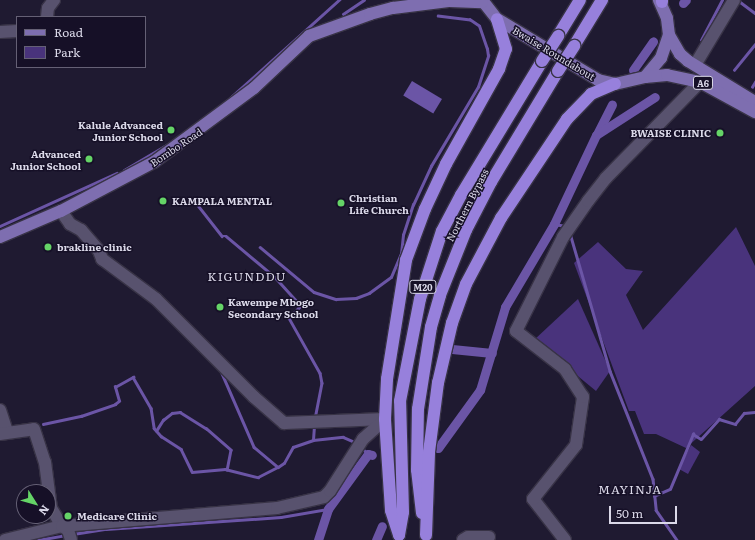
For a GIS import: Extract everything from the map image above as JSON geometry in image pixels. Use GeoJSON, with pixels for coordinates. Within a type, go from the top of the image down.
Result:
{"type":"FeatureCollection","features":[{"type":"Feature","properties":{"kind":"highway","name":"Northern Bypass"},"geometry":{"type":"LineString","coordinates":[[400,537],[403,512],[400,401],[420,299],[442,231],[458,201],[580,0]]}},
{"type":"Feature","properties":{"kind":"highway","name":"Northern Bypass"},"geometry":{"type":"LineString","coordinates":[[426,538],[416,444],[418,409],[431,327],[466,230],[491,182],[602,0]]}},
{"type":"Feature","properties":{"kind":"highway"},"geometry":{"type":"LineString","coordinates":[[400,537],[391,510],[385,420],[387,379],[406,260],[424,209],[446,164],[499,69],[506,49],[497,19]]}},
{"type":"Feature","properties":{"kind":"highway"},"geometry":{"type":"LineString","coordinates":[[426,538],[429,452],[438,383],[452,323],[466,284],[501,218],[567,118],[591,94],[615,84]]}},
{"type":"Feature","properties":{"kind":"main road","name":"Bombo Road"},"geometry":{"type":"LineString","coordinates":[[332,27],[356,11],[391,0]]}},
{"type":"Feature","properties":{"kind":"main road","name":"Bombo Road"},"geometry":{"type":"LineString","coordinates":[[0,237],[61,211],[154,162],[179,146],[254,88],[310,36],[370,14],[423,3],[482,1]]}},
{"type":"Feature","properties":{"kind":"main road","name":"Bwaise Roundabout"},"geometry":{"type":"LineString","coordinates":[[482,1],[497,19],[598,80],[615,84],[645,78]]}},
{"type":"Feature","properties":{"kind":"main road"},"geometry":{"type":"LineString","coordinates":[[645,78],[661,58],[669,35],[661,1]]}},
{"type":"Feature","properties":{"kind":"main road","name":"A6"},"geometry":{"type":"LineString","coordinates":[[669,35],[680,54],[755,102]]}},
{"type":"Feature","properties":{"kind":"main road","name":"A6"},"geometry":{"type":"LineString","coordinates":[[645,78],[668,76],[700,82],[755,112]]}},
{"type":"Feature","properties":{"kind":"street"},"geometry":{"type":"LineString","coordinates":[[47,16],[48,8],[54,0]]}},
{"type":"Feature","properties":{"kind":"street"},"geometry":{"type":"LineString","coordinates":[[695,65],[734,0]]}},
{"type":"Feature","properties":{"kind":"street"},"geometry":{"type":"LineString","coordinates":[[0,32],[16,31]]}},
{"type":"Feature","properties":{"kind":"street"},"geometry":{"type":"LineString","coordinates":[[565,540],[533,499],[576,445],[583,397],[565,369],[516,331],[562,237],[588,201],[606,178],[700,82]]}},
{"type":"Feature","properties":{"kind":"street"},"geometry":{"type":"LineString","coordinates":[[61,211],[70,224],[81,230],[99,251],[102,259],[156,299],[254,397],[284,423],[385,420]]}},
{"type":"Feature","properties":{"kind":"street"},"geometry":{"type":"LineString","coordinates":[[0,410],[4,433],[34,428],[45,462],[51,508],[68,533]]}},
{"type":"Feature","properties":{"kind":"street"},"geometry":{"type":"LineString","coordinates":[[5,540],[276,508],[324,497],[330,491],[363,439],[385,420]]}},
{"type":"Feature","properties":{"kind":"street"},"geometry":{"type":"LineString","coordinates":[[463,540],[468,537],[489,537]]}},
{"type":"Feature","properties":{"kind":"green space"},"geometry":{"type":"Polygon","coordinates":[[[736,227],[755,266],[755,386],[686,448],[656,434],[644,434],[635,411],[629,411],[574,263],[598,242],[626,269],[643,271],[626,295],[643,330],[736,227]]]}},
{"type":"Feature","properties":{"kind":"green space"},"geometry":{"type":"Polygon","coordinates":[[[578,299],[610,371],[596,391],[534,340],[578,299]]]}},
{"type":"Feature","properties":{"kind":"green space"},"geometry":{"type":"Polygon","coordinates":[[[691,445],[700,452],[688,474],[679,469],[691,445]]]}},
{"type":"Feature","properties":{"kind":"shaded area"},"geometry":{"type":"Polygon","coordinates":[[[412,81],[442,99],[433,114],[403,96],[412,81]]]}},
{"type":"Feature","properties":{"kind":"waterway"},"geometry":{"type":"LineString","coordinates":[[230,98],[339,0]]}},
{"type":"Feature","properties":{"kind":"waterway"},"geometry":{"type":"LineString","coordinates":[[343,14],[364,0]]}},
{"type":"Feature","properties":{"kind":"waterway"},"geometry":{"type":"LineString","coordinates":[[683,3],[686,0]]}},
{"type":"Feature","properties":{"kind":"waterway"},"geometry":{"type":"LineString","coordinates":[[701,40],[722,0]]}},
{"type":"Feature","properties":{"kind":"waterway"},"geometry":{"type":"LineString","coordinates":[[739,1],[755,13]]}},
{"type":"Feature","properties":{"kind":"waterway"},"geometry":{"type":"LineString","coordinates":[[260,247],[314,292],[336,299],[356,298],[369,293],[391,277],[401,254],[403,235],[413,205],[431,166],[478,87],[488,56],[479,26],[470,20],[438,16]]}},
{"type":"Feature","properties":{"kind":"waterway"},"geometry":{"type":"LineString","coordinates":[[633,70],[653,41]]}},
{"type":"Feature","properties":{"kind":"waterway"},"geometry":{"type":"LineString","coordinates":[[734,70],[755,44]]}},
{"type":"Feature","properties":{"kind":"waterway"},"geometry":{"type":"LineString","coordinates":[[752,87],[755,82]]}},
{"type":"Feature","properties":{"kind":"waterway"},"geometry":{"type":"LineString","coordinates":[[438,448],[480,390],[505,307],[554,224],[596,135],[655,97]]}},
{"type":"Feature","properties":{"kind":"waterway"},"geometry":{"type":"LineString","coordinates":[[597,134],[612,105]]}},
{"type":"Feature","properties":{"kind":"waterway"},"geometry":{"type":"LineString","coordinates":[[124,170],[170,143]]}},
{"type":"Feature","properties":{"kind":"waterway"},"geometry":{"type":"LineString","coordinates":[[0,226],[117,173]]}},
{"type":"Feature","properties":{"kind":"waterway"},"geometry":{"type":"LineString","coordinates":[[193,199],[222,236],[226,236],[275,277],[301,306],[289,318],[320,373],[322,383],[315,418]]}},
{"type":"Feature","properties":{"kind":"waterway"},"geometry":{"type":"LineString","coordinates":[[554,224],[566,226]]}},
{"type":"Feature","properties":{"kind":"waterway"},"geometry":{"type":"LineString","coordinates":[[570,233],[610,371],[653,479],[656,510],[677,540]]}},
{"type":"Feature","properties":{"kind":"waterway"},"geometry":{"type":"LineString","coordinates":[[452,349],[492,353]]}},
{"type":"Feature","properties":{"kind":"waterway"},"geometry":{"type":"LineString","coordinates":[[221,371],[254,447],[278,467],[284,463],[293,447],[313,440],[343,437],[357,443]]}},
{"type":"Feature","properties":{"kind":"waterway"},"geometry":{"type":"LineString","coordinates":[[43,424],[81,416],[115,404],[119,401],[115,387],[133,377],[151,408],[154,428],[161,436],[181,449],[192,472],[225,469],[258,477],[278,467]]}},
{"type":"Feature","properties":{"kind":"waterway"},"geometry":{"type":"LineString","coordinates":[[156,431],[163,420],[172,413],[180,412],[206,428],[231,450],[227,470]]}},
{"type":"Feature","properties":{"kind":"waterway"},"geometry":{"type":"LineString","coordinates":[[654,496],[670,489],[693,434],[701,439],[719,419],[735,424],[744,413],[755,412]]}},
{"type":"Feature","properties":{"kind":"waterway"},"geometry":{"type":"LineString","coordinates":[[313,440],[314,425]]}},
{"type":"Feature","properties":{"kind":"waterway"},"geometry":{"type":"LineString","coordinates":[[362,448],[368,454]]}},
{"type":"Feature","properties":{"kind":"waterway"},"geometry":{"type":"LineString","coordinates":[[318,540],[328,509],[368,454],[372,455]]}},
{"type":"Feature","properties":{"kind":"waterway"},"geometry":{"type":"LineString","coordinates":[[73,534],[106,529],[281,517],[328,509]]}},
{"type":"Feature","properties":{"kind":"waterway"},"geometry":{"type":"LineString","coordinates":[[376,540],[382,526]]}},
{"type":"Feature","properties":{"kind":"waterway"},"geometry":{"type":"LineString","coordinates":[[38,540],[67,535]]}},
{"type":"Feature","properties":{"kind":"place","name":"Kalule Advanced Junior School"},"geometry":{"type":"Point","coordinates":[171,130]}},
{"type":"Feature","properties":{"kind":"place","name":"BWAISE CLINIC"},"geometry":{"type":"Point","coordinates":[720,133]}},
{"type":"Feature","properties":{"kind":"place","name":"Advanced Junior School"},"geometry":{"type":"Point","coordinates":[89,159]}},
{"type":"Feature","properties":{"kind":"place","name":"KAMPALA MENTAL"},"geometry":{"type":"Point","coordinates":[163,201]}},
{"type":"Feature","properties":{"kind":"place","name":"Christian Life Church"},"geometry":{"type":"Point","coordinates":[341,203]}},
{"type":"Feature","properties":{"kind":"place","name":"brakline clinic"},"geometry":{"type":"Point","coordinates":[48,247]}},
{"type":"Feature","properties":{"kind":"place","name":"Kawempe Mbogo Secondary School"},"geometry":{"type":"Point","coordinates":[220,307]}},
{"type":"Feature","properties":{"kind":"place","name":"Medicare Clinic"},"geometry":{"type":"Point","coordinates":[68,516]}},
{"type":"Feature","properties":{"kind":"district","name":"KIGUNDDU"},"geometry":{"type":"Point","coordinates":[247,277]}},
{"type":"Feature","properties":{"kind":"district","name":"MAYINJA"},"geometry":{"type":"Point","coordinates":[630,490]}}]}
